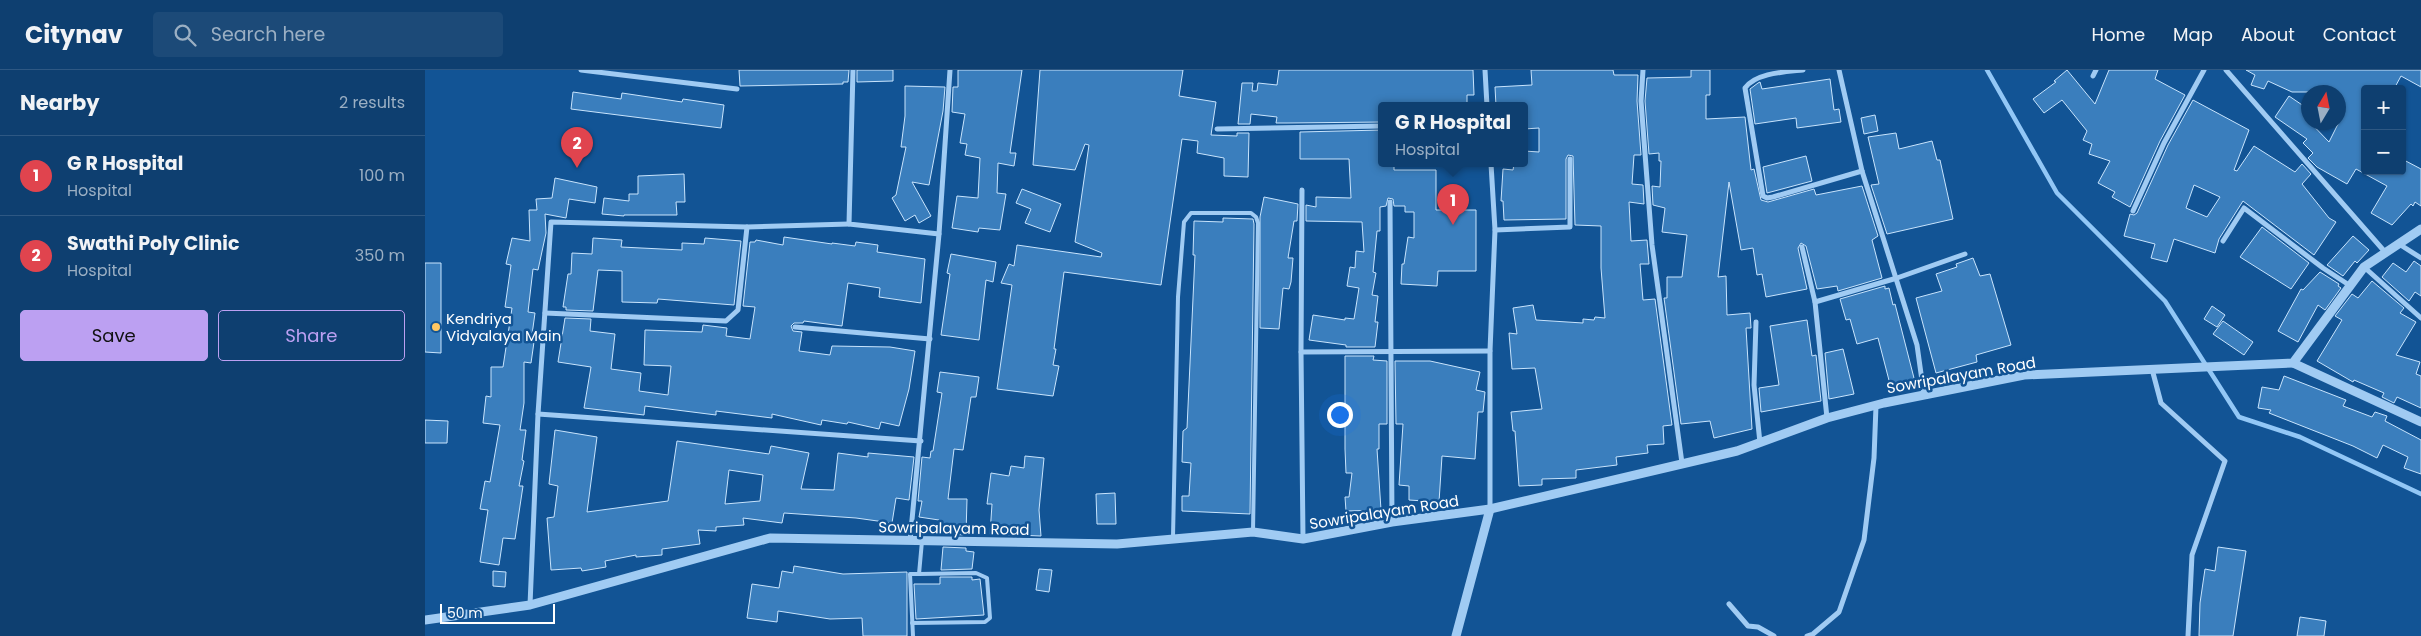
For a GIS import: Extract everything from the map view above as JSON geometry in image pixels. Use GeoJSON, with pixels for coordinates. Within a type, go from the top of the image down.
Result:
{"type":"FeatureCollection","features":[{"type":"Feature","properties":{"kind":"street"},"geometry":{"type":"LineString","coordinates":[[581,70],[737,89]]}},
{"type":"Feature","properties":{"kind":"street"},"geometry":{"type":"LineString","coordinates":[[849,224],[853,70]]}},
{"type":"Feature","properties":{"kind":"street"},"geometry":{"type":"LineString","coordinates":[[910,541],[921,441],[939,234],[950,70]]}},
{"type":"Feature","properties":{"kind":"street"},"geometry":{"type":"LineString","coordinates":[[1485,70],[1487,102]]}},
{"type":"Feature","properties":{"kind":"street"},"geometry":{"type":"LineString","coordinates":[[1643,70],[1641,101],[1652,244],[1682,463]]}},
{"type":"Feature","properties":{"kind":"street"},"geometry":{"type":"LineString","coordinates":[[1803,70],[1763,76],[1750,81],[1745,88],[1763,196],[1767,198],[1773,197],[1863,171]]}},
{"type":"Feature","properties":{"kind":"street"},"geometry":{"type":"LineString","coordinates":[[1839,70],[1863,171],[1917,345],[1924,395]]}},
{"type":"Feature","properties":{"kind":"street"},"geometry":{"type":"LineString","coordinates":[[2093,76],[2096,70]]}},
{"type":"Feature","properties":{"kind":"street"},"geometry":{"type":"LineString","coordinates":[[2133,211],[2164,143],[2204,70]]}},
{"type":"Feature","properties":{"kind":"street"},"geometry":{"type":"LineString","coordinates":[[2226,70],[2385,252]]}},
{"type":"Feature","properties":{"kind":"street"},"geometry":{"type":"LineString","coordinates":[[1217,129],[1378,126]]}},
{"type":"Feature","properties":{"kind":"street"},"geometry":{"type":"LineString","coordinates":[[1495,230],[1571,227],[1570,159]]}},
{"type":"Feature","properties":{"kind":"street"},"geometry":{"type":"LineString","coordinates":[[1456,636],[1490,509],[1490,351],[1495,230],[1491,167]]}},
{"type":"Feature","properties":{"kind":"street"},"geometry":{"type":"LineString","coordinates":[[1302,190],[1303,539]]}},
{"type":"Feature","properties":{"kind":"street"},"geometry":{"type":"LineString","coordinates":[[1390,202],[1392,522]]}},
{"type":"Feature","properties":{"kind":"street"},"geometry":{"type":"LineString","coordinates":[[2223,241],[2243,208],[2323,268],[2349,285]]}},
{"type":"Feature","properties":{"kind":"street"},"geometry":{"type":"LineString","coordinates":[[531,605],[538,414],[551,222],[747,227],[849,224],[939,234]]}},
{"type":"Feature","properties":{"kind":"street"},"geometry":{"type":"LineString","coordinates":[[545,313],[726,321],[738,310],[747,227]]}},
{"type":"Feature","properties":{"kind":"street"},"geometry":{"type":"LineString","coordinates":[[2421,229],[2364,267],[2293,363],[2421,422]]}},
{"type":"Feature","properties":{"kind":"street"},"geometry":{"type":"LineString","coordinates":[[2398,244],[2421,258]]}},
{"type":"Feature","properties":{"kind":"street"},"geometry":{"type":"LineString","coordinates":[[1802,247],[1815,302],[1827,418]]}},
{"type":"Feature","properties":{"kind":"street"},"geometry":{"type":"LineString","coordinates":[[1815,302],[1897,278],[1965,254]]}},
{"type":"Feature","properties":{"kind":"street"},"geometry":{"type":"LineString","coordinates":[[2364,267],[2421,318]]}},
{"type":"Feature","properties":{"kind":"street"},"geometry":{"type":"LineString","coordinates":[[1755,322],[1754,385],[1760,442]]}},
{"type":"Feature","properties":{"kind":"street"},"geometry":{"type":"LineString","coordinates":[[795,327],[929,339]]}},
{"type":"Feature","properties":{"kind":"street"},"geometry":{"type":"LineString","coordinates":[[1301,352],[1490,351]]}},
{"type":"Feature","properties":{"kind":"street","name":"Sowripalayam Road"},"geometry":{"type":"LineString","coordinates":[[425,620],[531,605],[769,538],[1117,544],[1173,537],[1253,532],[1303,539],[1392,522],[1490,509],[1737,451],[1827,418],[1924,395],[2024,375],[2190,366],[2293,363]]}},
{"type":"Feature","properties":{"kind":"street"},"geometry":{"type":"LineString","coordinates":[[2152,368],[2161,404],[2225,461],[2192,555],[2187,636]]}},
{"type":"Feature","properties":{"kind":"street"},"geometry":{"type":"LineString","coordinates":[[1807,636],[1813,634],[1839,612],[1864,540],[1874,458],[1876,406]]}},
{"type":"Feature","properties":{"kind":"street"},"geometry":{"type":"LineString","coordinates":[[538,414],[921,441]]}},
{"type":"Feature","properties":{"kind":"street"},"geometry":{"type":"LineString","coordinates":[[1729,604],[1748,626],[1758,627],[1774,636]]}},
{"type":"Feature","properties":{"kind":"lane"},"geometry":{"type":"LineString","coordinates":[[1173,537],[1178,297],[1184,222],[1191,213],[1251,213],[1256,217],[1258,224],[1253,532]]}},
{"type":"Feature","properties":{"kind":"lane"},"geometry":{"type":"LineString","coordinates":[[919,574],[922,541]]}},
{"type":"Feature","properties":{"kind":"lane"},"geometry":{"type":"LineString","coordinates":[[912,623],[985,622],[990,618],[987,578],[976,573],[910,574],[912,623],[913,636]]}},
{"type":"Feature","properties":{"kind":"building"},"geometry":{"type":"Polygon","coordinates":[[[739,70],[849,70],[848,82],[843,82],[843,84],[740,86],[739,70]]]}},
{"type":"Feature","properties":{"kind":"building"},"geometry":{"type":"Polygon","coordinates":[[[857,70],[893,70],[893,81],[857,82],[857,70]]]}},
{"type":"Feature","properties":{"kind":"building"},"geometry":{"type":"Polygon","coordinates":[[[958,70],[1022,70],[1010,153],[1016,153],[1014,166],[998,163],[997,193],[1006,194],[1000,230],[979,228],[978,232],[952,228],[957,196],[978,198],[980,158],[965,155],[967,144],[960,143],[965,114],[952,112],[953,87],[958,87],[958,70]]]}},
{"type":"Feature","properties":{"kind":"building"},"geometry":{"type":"Polygon","coordinates":[[[1040,70],[1183,70],[1179,96],[1216,102],[1211,135],[1237,136],[1237,133],[1249,133],[1248,177],[1224,176],[1224,158],[1197,153],[1198,141],[1182,139],[1161,285],[1064,272],[1053,365],[1059,366],[1053,396],[997,389],[1012,285],[1001,283],[1009,264],[1014,266],[1017,245],[1101,257],[1102,253],[1075,242],[1089,145],[1085,144],[1075,170],[1033,165],[1040,70]]]}},
{"type":"Feature","properties":{"kind":"building"},"geometry":{"type":"Polygon","coordinates":[[[1279,70],[1473,70],[1474,95],[1467,95],[1467,102],[1378,102],[1378,122],[1276,123],[1277,117],[1251,114],[1250,124],[1238,124],[1242,83],[1253,83],[1252,91],[1257,91],[1258,83],[1277,85],[1279,70]]]}},
{"type":"Feature","properties":{"kind":"building"},"geometry":{"type":"Polygon","coordinates":[[[1531,70],[1613,70],[1614,75],[1638,75],[1637,101],[1641,155],[1634,155],[1632,184],[1643,185],[1644,204],[1629,202],[1631,241],[1647,240],[1649,264],[1640,264],[1643,300],[1655,299],[1672,425],[1663,426],[1664,444],[1647,445],[1648,453],[1616,457],[1617,465],[1576,470],[1576,478],[1542,479],[1542,485],[1519,486],[1515,431],[1513,431],[1511,412],[1542,409],[1535,368],[1512,369],[1509,333],[1517,334],[1513,308],[1533,305],[1536,320],[1583,323],[1583,319],[1605,318],[1601,268],[1601,226],[1575,225],[1573,156],[1568,155],[1566,159],[1566,219],[1504,220],[1503,201],[1501,201],[1503,169],[1513,170],[1514,167],[1528,167],[1528,151],[1539,152],[1539,128],[1528,129],[1528,102],[1496,102],[1495,87],[1532,85],[1531,70]]]}},
{"type":"Feature","properties":{"kind":"building"},"geometry":{"type":"Polygon","coordinates":[[[1691,70],[1710,70],[1710,95],[1706,95],[1706,119],[1745,117],[1751,170],[1754,169],[1761,200],[1768,202],[1814,189],[1816,195],[1862,186],[1878,236],[1872,240],[1882,278],[1838,291],[1837,286],[1817,289],[1806,246],[1801,243],[1798,248],[1807,289],[1766,297],[1762,274],[1757,275],[1753,248],[1741,250],[1729,182],[1718,277],[1726,276],[1727,315],[1750,313],[1751,328],[1746,328],[1752,429],[1714,438],[1710,421],[1681,424],[1664,298],[1667,298],[1667,277],[1682,277],[1687,235],[1662,232],[1665,208],[1653,205],[1652,186],[1660,187],[1661,161],[1659,161],[1659,153],[1649,154],[1645,101],[1647,78],[1691,77],[1691,70]]]}},
{"type":"Feature","properties":{"kind":"building"},"geometry":{"type":"Polygon","coordinates":[[[2067,70],[2095,104],[2109,70],[2158,70],[2155,79],[2185,95],[2160,141],[2130,207],[2112,197],[2115,192],[2098,183],[2110,161],[2089,154],[2092,144],[2083,140],[2087,131],[2062,100],[2044,113],[2033,99],[2056,82],[2054,81],[2067,70]]]}},
{"type":"Feature","properties":{"kind":"building"},"geometry":{"type":"Polygon","coordinates":[[[2246,70],[2421,70],[2421,87],[2401,76],[2396,85],[2361,85],[2361,172],[2356,169],[2347,184],[2317,167],[2308,158],[2313,153],[2303,143],[2307,139],[2275,117],[2289,96],[2301,104],[2301,130],[2317,130],[2329,142],[2335,130],[2346,130],[2346,85],[2301,85],[2301,92],[2292,92],[2268,81],[2264,89],[2251,85],[2255,75],[2246,70]]]}},
{"type":"Feature","properties":{"kind":"building"},"geometry":{"type":"Polygon","coordinates":[[[1830,79],[1834,110],[1839,109],[1841,122],[1797,128],[1796,118],[1755,124],[1750,89],[1758,83],[1760,82],[1762,89],[1830,79]]]}},
{"type":"Feature","properties":{"kind":"building"},"geometry":{"type":"Polygon","coordinates":[[[905,86],[945,87],[943,111],[929,185],[912,182],[931,216],[919,223],[915,215],[905,221],[892,198],[896,195],[906,147],[901,147],[905,116],[905,86]]]}},
{"type":"Feature","properties":{"kind":"building"},"geometry":{"type":"Polygon","coordinates":[[[573,92],[621,99],[622,93],[682,102],[683,99],[724,105],[721,128],[571,109],[573,92]]]}},
{"type":"Feature","properties":{"kind":"building"},"geometry":{"type":"Polygon","coordinates":[[[2193,100],[2249,130],[2234,170],[2237,171],[2254,146],[2295,172],[2302,164],[2311,174],[2302,184],[2329,218],[2336,222],[2314,255],[2243,201],[2219,239],[2215,253],[2174,239],[2167,262],[2151,258],[2155,244],[2124,236],[2130,214],[2134,215],[2137,213],[2168,145],[2193,100]],[[2194,185],[2186,208],[2207,217],[2220,197],[2194,185]]]}},
{"type":"Feature","properties":{"kind":"building"},"geometry":{"type":"Polygon","coordinates":[[[1875,115],[1878,131],[1864,134],[1861,118],[1875,115]]]}},
{"type":"Feature","properties":{"kind":"building"},"geometry":{"type":"Polygon","coordinates":[[[1378,130],[1378,167],[1394,167],[1394,170],[1436,170],[1436,210],[1476,210],[1476,271],[1438,271],[1437,286],[1401,284],[1402,264],[1404,264],[1408,237],[1414,238],[1414,212],[1405,212],[1405,206],[1394,206],[1393,199],[1388,198],[1386,206],[1380,207],[1380,231],[1377,231],[1373,272],[1376,273],[1372,295],[1378,296],[1375,322],[1378,322],[1375,347],[1346,347],[1346,345],[1309,340],[1313,315],[1345,320],[1345,318],[1354,319],[1359,288],[1347,286],[1350,267],[1355,268],[1356,251],[1364,252],[1362,222],[1306,221],[1306,205],[1316,207],[1316,197],[1351,198],[1349,159],[1300,159],[1300,132],[1378,130]]]}},
{"type":"Feature","properties":{"kind":"building"},"geometry":{"type":"Polygon","coordinates":[[[1896,133],[1899,149],[1932,141],[1937,160],[1940,160],[1953,219],[1887,234],[1871,185],[1879,184],[1868,137],[1896,133]]]}},
{"type":"Feature","properties":{"kind":"building"},"geometry":{"type":"Polygon","coordinates":[[[1806,156],[1812,181],[1767,193],[1763,167],[1806,156]]]}},
{"type":"Feature","properties":{"kind":"building"},"geometry":{"type":"Polygon","coordinates":[[[2406,161],[2421,169],[2421,206],[2415,202],[2413,206],[2411,204],[2392,225],[2371,213],[2387,186],[2367,175],[2406,175],[2406,161]]]}},
{"type":"Feature","properties":{"kind":"building"},"geometry":{"type":"Polygon","coordinates":[[[684,174],[685,202],[676,202],[677,215],[624,216],[602,214],[604,198],[629,201],[629,194],[638,194],[638,176],[684,174]]]}},
{"type":"Feature","properties":{"kind":"building"},"geometry":{"type":"Polygon","coordinates":[[[555,178],[597,187],[595,203],[569,199],[566,218],[545,214],[546,233],[538,270],[533,269],[528,312],[535,313],[531,342],[534,342],[531,363],[524,362],[524,403],[520,430],[526,430],[522,460],[524,461],[519,486],[523,486],[515,539],[503,538],[499,565],[480,562],[488,510],[480,509],[485,481],[490,482],[500,425],[483,423],[486,396],[491,397],[491,367],[503,367],[512,308],[505,307],[511,265],[506,264],[512,238],[530,241],[529,210],[537,210],[536,199],[552,198],[555,178]]]}},
{"type":"Feature","properties":{"kind":"building"},"geometry":{"type":"Polygon","coordinates":[[[1022,189],[1061,204],[1050,232],[1025,223],[1031,209],[1016,203],[1022,189]]]}},
{"type":"Feature","properties":{"kind":"building"},"geometry":{"type":"Polygon","coordinates":[[[1264,197],[1298,204],[1297,221],[1294,221],[1288,258],[1293,258],[1291,282],[1289,289],[1283,288],[1279,329],[1260,328],[1260,217],[1264,197]]]}},
{"type":"Feature","properties":{"kind":"building"},"geometry":{"type":"Polygon","coordinates":[[[1223,218],[1253,219],[1254,224],[1250,514],[1182,511],[1182,496],[1189,496],[1191,463],[1182,462],[1183,431],[1187,428],[1195,255],[1193,255],[1194,221],[1223,222],[1223,218]]]}},
{"type":"Feature","properties":{"kind":"building"},"geometry":{"type":"Polygon","coordinates":[[[2262,227],[2309,263],[2291,289],[2240,257],[2262,227]]]}},
{"type":"Feature","properties":{"kind":"building"},"geometry":{"type":"Polygon","coordinates":[[[2353,236],[2369,250],[2357,263],[2355,261],[2343,276],[2327,265],[2353,236]]]}},
{"type":"Feature","properties":{"kind":"building"},"geometry":{"type":"Polygon","coordinates":[[[784,237],[855,246],[856,242],[878,245],[877,252],[925,259],[921,303],[879,297],[880,288],[848,283],[842,326],[804,321],[803,323],[794,323],[791,326],[793,331],[802,332],[799,351],[830,355],[832,346],[890,347],[915,351],[909,389],[899,426],[881,422],[879,429],[848,422],[847,424],[822,420],[821,425],[772,414],[772,418],[716,411],[716,415],[645,406],[644,415],[584,408],[591,367],[558,362],[565,318],[591,319],[590,331],[615,334],[611,369],[641,373],[639,391],[668,395],[671,366],[644,365],[645,330],[702,332],[703,325],[727,328],[726,336],[750,339],[755,307],[743,306],[750,242],[755,242],[756,240],[783,245],[784,237]]]}},
{"type":"Feature","properties":{"kind":"building"},"geometry":{"type":"Polygon","coordinates":[[[593,238],[622,240],[621,247],[682,250],[682,243],[704,244],[705,238],[741,241],[734,305],[658,299],[657,303],[622,302],[622,271],[598,270],[593,311],[566,310],[566,307],[563,307],[568,274],[571,274],[572,253],[592,254],[593,238]]]}},
{"type":"Feature","properties":{"kind":"building"},"geometry":{"type":"Polygon","coordinates":[[[951,254],[996,262],[993,282],[986,280],[979,340],[941,335],[950,274],[947,273],[951,254]]]}},
{"type":"Feature","properties":{"kind":"building"},"geometry":{"type":"Polygon","coordinates":[[[1973,258],[1980,276],[1990,274],[2011,345],[1976,355],[1977,362],[1936,373],[1916,298],[1942,291],[1936,274],[1957,267],[1956,264],[1973,258]]]}},
{"type":"Feature","properties":{"kind":"building"},"geometry":{"type":"Polygon","coordinates":[[[2414,261],[2421,266],[2421,296],[2415,292],[2409,301],[2382,277],[2393,263],[2406,272],[2414,261]]]}},
{"type":"Feature","properties":{"kind":"building"},"geometry":{"type":"Polygon","coordinates":[[[425,263],[441,263],[441,353],[425,352],[425,263]]]}},
{"type":"Feature","properties":{"kind":"building"},"geometry":{"type":"Polygon","coordinates":[[[2320,272],[2339,284],[2338,286],[2341,288],[2325,310],[2318,305],[2298,342],[2278,331],[2301,289],[2303,290],[2320,272]]]}},
{"type":"Feature","properties":{"kind":"building"},"geometry":{"type":"Polygon","coordinates":[[[2372,281],[2404,308],[2400,313],[2416,322],[2396,355],[2420,362],[2416,374],[2421,376],[2421,408],[2397,397],[2394,403],[2382,397],[2384,393],[2354,380],[2353,382],[2317,361],[2342,320],[2335,316],[2352,294],[2358,298],[2372,281]]]}},
{"type":"Feature","properties":{"kind":"building"},"geometry":{"type":"Polygon","coordinates":[[[1885,286],[1885,289],[1889,288],[1893,305],[1895,304],[1915,382],[1891,388],[1878,338],[1857,344],[1850,319],[1846,320],[1840,299],[1885,286]]]}},
{"type":"Feature","properties":{"kind":"building"},"geometry":{"type":"Polygon","coordinates":[[[2212,306],[2225,315],[2217,327],[2204,319],[2212,306]]]}},
{"type":"Feature","properties":{"kind":"building"},"geometry":{"type":"Polygon","coordinates":[[[1807,320],[1812,356],[1816,355],[1821,401],[1761,412],[1759,388],[1779,385],[1770,326],[1807,320]]]}},
{"type":"Feature","properties":{"kind":"building"},"geometry":{"type":"Polygon","coordinates":[[[2223,321],[2253,342],[2244,355],[2213,334],[2223,321]]]}},
{"type":"Feature","properties":{"kind":"building"},"geometry":{"type":"Polygon","coordinates":[[[1843,349],[1854,394],[1829,399],[1825,353],[1843,349]]]}},
{"type":"Feature","properties":{"kind":"building"},"geometry":{"type":"Polygon","coordinates":[[[1345,356],[1374,356],[1373,360],[1387,361],[1387,424],[1379,424],[1379,449],[1377,449],[1381,510],[1346,511],[1345,497],[1349,497],[1352,473],[1346,473],[1345,356]]]}},
{"type":"Feature","properties":{"kind":"building"},"geometry":{"type":"Polygon","coordinates":[[[1395,361],[1430,361],[1480,372],[1476,390],[1485,392],[1483,412],[1478,412],[1475,459],[1442,456],[1439,502],[1409,500],[1409,486],[1399,485],[1403,424],[1396,424],[1395,361]]]}},
{"type":"Feature","properties":{"kind":"building"},"geometry":{"type":"Polygon","coordinates":[[[940,372],[979,377],[976,397],[971,397],[963,450],[954,449],[948,499],[967,499],[966,535],[938,534],[939,520],[919,517],[922,501],[918,501],[922,457],[930,458],[931,451],[933,451],[942,393],[937,392],[940,372]]]}},
{"type":"Feature","properties":{"kind":"building"},"geometry":{"type":"Polygon","coordinates":[[[2284,376],[2346,400],[2343,406],[2372,417],[2375,412],[2387,416],[2385,421],[2421,440],[2421,474],[2404,468],[2408,457],[2383,445],[2377,458],[2353,446],[2269,413],[2271,410],[2258,408],[2262,387],[2279,390],[2284,376]]]}},
{"type":"Feature","properties":{"kind":"building"},"geometry":{"type":"Polygon","coordinates":[[[425,420],[448,421],[447,443],[425,443],[425,420]]]}},
{"type":"Feature","properties":{"kind":"building"},"geometry":{"type":"Polygon","coordinates":[[[555,430],[597,437],[587,512],[668,501],[677,441],[769,454],[771,446],[809,453],[801,489],[834,490],[838,453],[868,457],[868,453],[914,457],[909,500],[896,498],[892,523],[856,518],[784,513],[782,523],[743,518],[744,525],[716,527],[716,531],[698,530],[700,544],[662,549],[662,555],[636,557],[636,555],[605,561],[606,567],[582,571],[581,568],[551,570],[547,518],[554,517],[558,486],[549,484],[555,430]],[[729,470],[725,504],[760,501],[763,475],[729,470]]]}},
{"type":"Feature","properties":{"kind":"building"},"geometry":{"type":"Polygon","coordinates":[[[1025,456],[1044,458],[1039,510],[1041,536],[990,534],[992,504],[987,504],[991,473],[1009,476],[1011,466],[1024,468],[1025,456]]]}},
{"type":"Feature","properties":{"kind":"building"},"geometry":{"type":"Polygon","coordinates":[[[1115,493],[1116,524],[1097,524],[1096,494],[1115,493]]]}},
{"type":"Feature","properties":{"kind":"building"},"geometry":{"type":"Polygon","coordinates":[[[943,547],[966,548],[966,551],[974,552],[972,569],[941,570],[943,547]]]}},
{"type":"Feature","properties":{"kind":"building"},"geometry":{"type":"Polygon","coordinates":[[[2218,547],[2246,551],[2233,636],[2199,636],[2200,603],[2205,569],[2215,571],[2218,547]]]}},
{"type":"Feature","properties":{"kind":"building"},"geometry":{"type":"Polygon","coordinates":[[[794,566],[843,574],[907,572],[907,636],[863,636],[862,618],[830,619],[778,611],[777,622],[747,618],[752,584],[779,588],[782,571],[793,573],[794,566]]]}},
{"type":"Feature","properties":{"kind":"building"},"geometry":{"type":"Polygon","coordinates":[[[1039,569],[1052,570],[1049,592],[1036,590],[1039,569]]]}},
{"type":"Feature","properties":{"kind":"building"},"geometry":{"type":"Polygon","coordinates":[[[493,571],[506,572],[505,587],[493,586],[493,571]]]}},
{"type":"Feature","properties":{"kind":"building"},"geometry":{"type":"Polygon","coordinates":[[[940,577],[972,577],[972,580],[980,579],[984,615],[916,619],[914,584],[940,584],[940,577]]]}},
{"type":"Feature","properties":{"kind":"building"},"geometry":{"type":"Polygon","coordinates":[[[2300,617],[2326,621],[2324,636],[2297,636],[2300,617]]]}},
{"type":"Feature","properties":{"kind":"waterway"},"geometry":{"type":"LineString","coordinates":[[1987,70],[2057,193],[2165,301],[2239,417],[2300,437],[2421,494]]}},
{"type":"Feature","properties":{"kind":"place","name":"Swathi Poly Clinic"},"geometry":{"type":"Point","coordinates":[577,168]}},
{"type":"Feature","properties":{"kind":"place","name":"G R Hospital"},"geometry":{"type":"Point","coordinates":[1453,225]}},
{"type":"Feature","properties":{"kind":"place","name":"Kendriya Vidyalaya Main"},"geometry":{"type":"Point","coordinates":[436,327]}}]}
